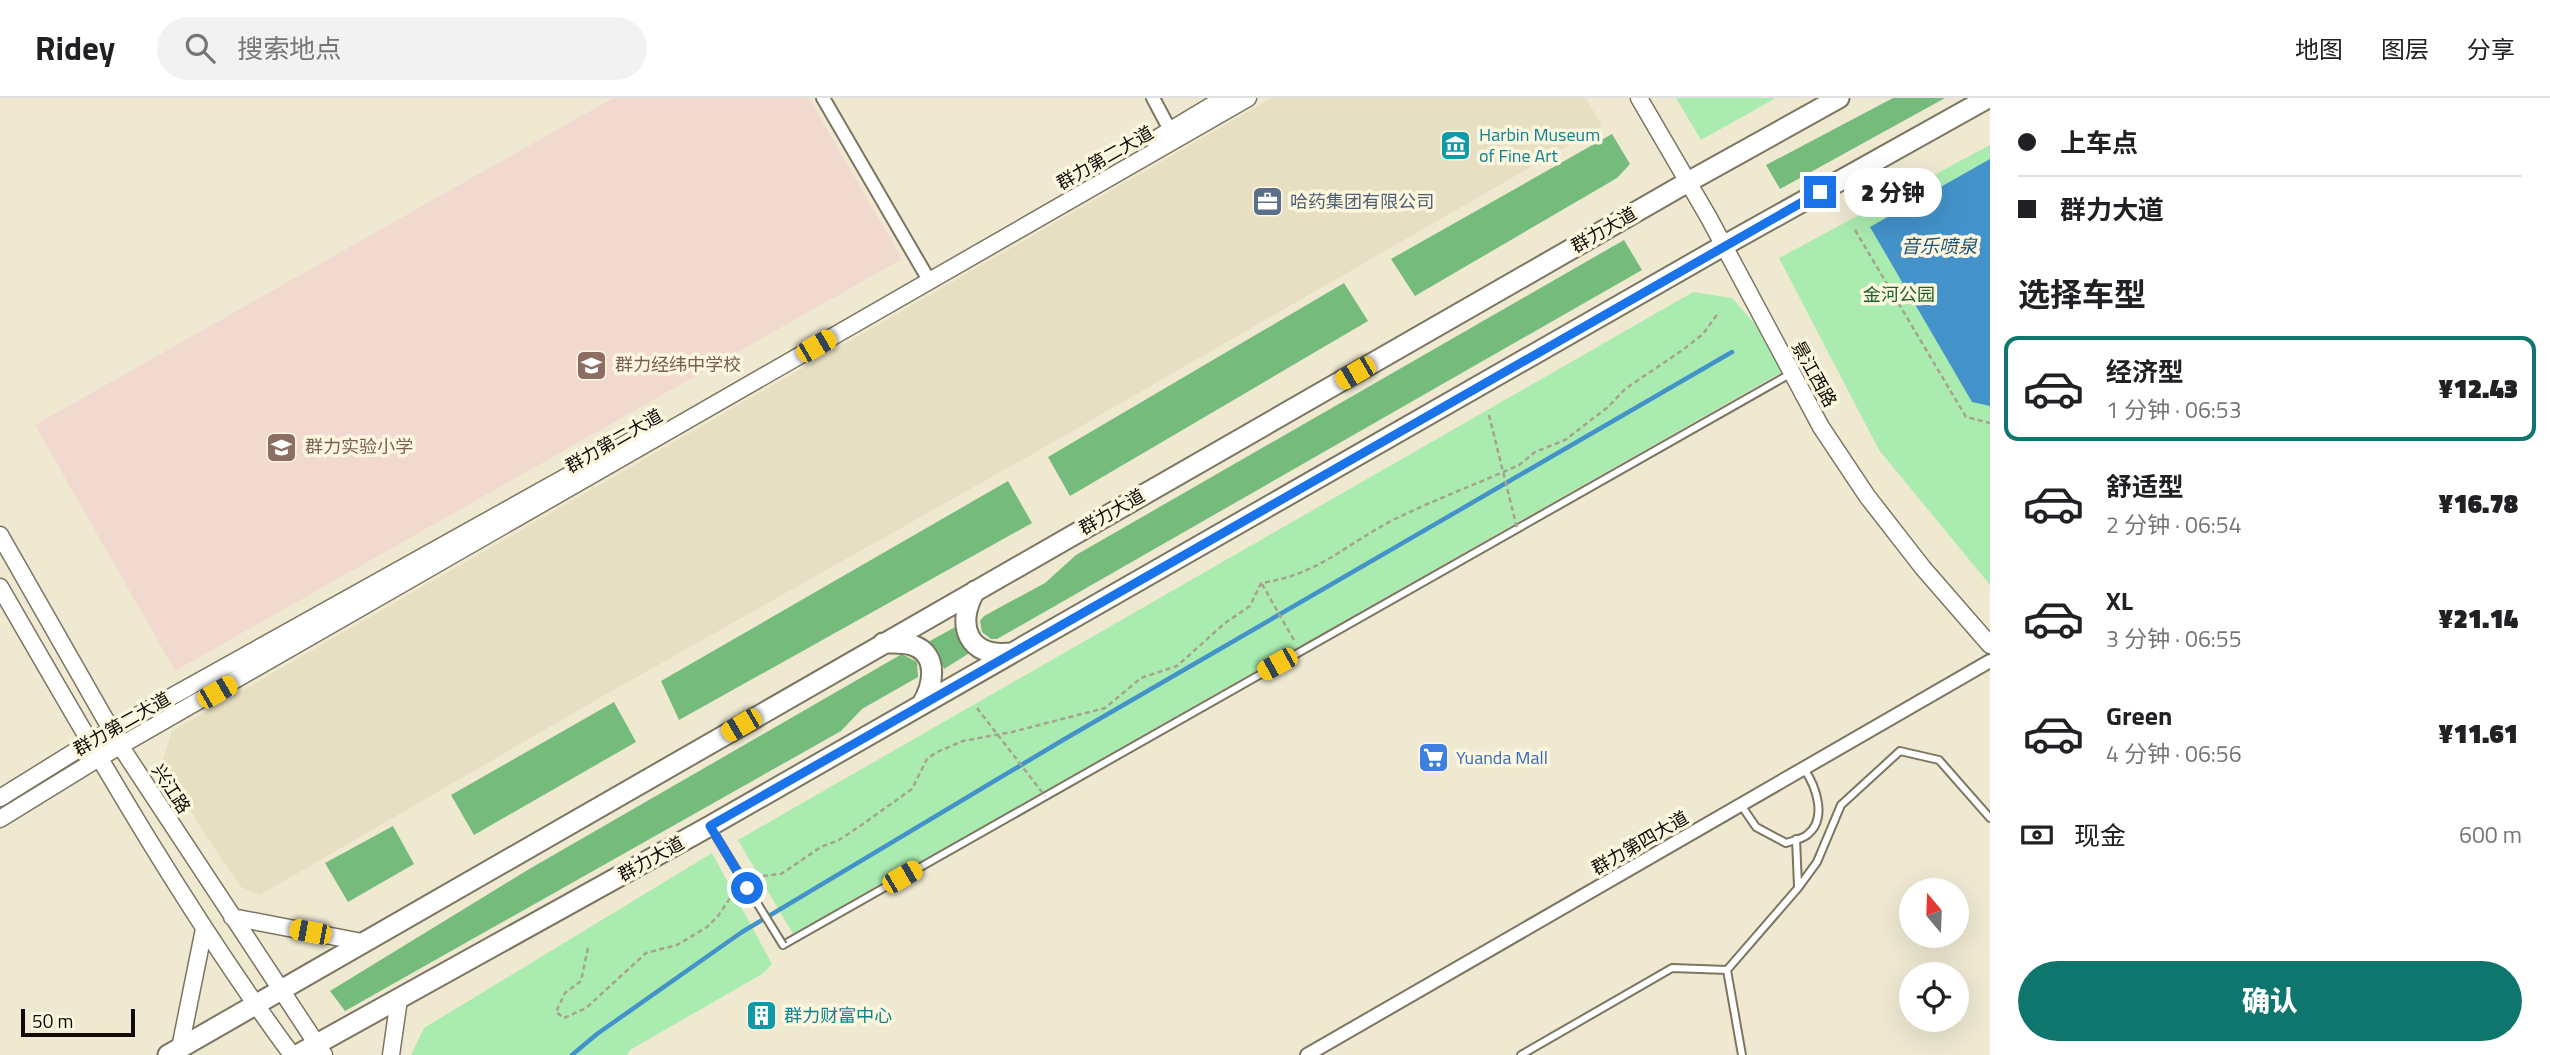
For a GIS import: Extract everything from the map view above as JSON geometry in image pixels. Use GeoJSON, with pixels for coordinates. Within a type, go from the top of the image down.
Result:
{"type":"FeatureCollection","features":[{"type":"Feature","properties":{"kind":"main road","name":"群力第二大道"},"geometry":{"type":"LineString","coordinates":[[0,798],[90,743],[926,275],[1224,98]]}},
{"type":"Feature","properties":{"kind":"main road","name":"群力第二大道"},"geometry":{"type":"LineString","coordinates":[[0,819],[99,758],[1248,98]]}},
{"type":"Feature","properties":{"kind":"main road","name":"景江西路"},"geometry":{"type":"LineString","coordinates":[[1639,98],[1688,182],[1821,427],[1867,496],[1923,568],[1990,645]]}},
{"type":"Feature","properties":{"kind":"main road","name":"群力大道"},"geometry":{"type":"LineString","coordinates":[[174,1051],[1688,182],[1839,98]]}},
{"type":"Feature","properties":{"kind":"main road","name":"群力大道"},"geometry":{"type":"LineString","coordinates":[[295,1055],[320,1050],[399,999],[710,826],[1723,246],[1988,98]]}},
{"type":"Feature","properties":{"kind":"main road","name":"兴江路"},"geometry":{"type":"LineString","coordinates":[[0,535],[121,747],[320,1050]]}},
{"type":"Feature","properties":{"kind":"main road"},"geometry":{"type":"LineString","coordinates":[[0,587],[90,743],[204,929],[255,1004],[295,1055]]}},
{"type":"Feature","properties":{"kind":"main road"},"geometry":{"type":"LineString","coordinates":[[975,591],[965,613],[967,629],[976,646],[992,654],[1014,652]]}},
{"type":"Feature","properties":{"kind":"main road"},"geometry":{"type":"LineString","coordinates":[[883,643],[910,644],[924,653],[933,671],[933,680],[922,704]]}},
{"type":"Feature","properties":{"kind":"main road"},"geometry":{"type":"LineString","coordinates":[[232,917],[362,942]]}},
{"type":"Feature","properties":{"kind":"main road"},"geometry":{"type":"LineString","coordinates":[[174,1051],[204,929]]}},
{"type":"Feature","properties":{"kind":"main road"},"geometry":{"type":"LineString","coordinates":[[391,1055],[399,999]]}},
{"type":"Feature","properties":{"kind":"street"},"geometry":{"type":"LineString","coordinates":[[823,98],[926,275]]}},
{"type":"Feature","properties":{"kind":"street"},"geometry":{"type":"LineString","coordinates":[[1153,98],[1170,130]]}},
{"type":"Feature","properties":{"kind":"street","name":"群力第四大道"},"geometry":{"type":"LineString","coordinates":[[1307,1055],[1990,661]]}},
{"type":"Feature","properties":{"kind":"lane"},"geometry":{"type":"LineString","coordinates":[[710,826],[783,945],[1792,373]]}},
{"type":"Feature","properties":{"kind":"lane"},"geometry":{"type":"LineString","coordinates":[[1727,970],[1816,862],[1841,806],[1900,751],[1939,760],[1990,818]]}},
{"type":"Feature","properties":{"kind":"lane"},"geometry":{"type":"LineString","coordinates":[[1741,805],[1756,827],[1767,835],[1786,843],[1807,835],[1817,819],[1818,802],[1815,785],[1804,769]]}},
{"type":"Feature","properties":{"kind":"lane"},"geometry":{"type":"LineString","coordinates":[[1796,839],[1798,887]]}},
{"type":"Feature","properties":{"kind":"lane"},"geometry":{"type":"LineString","coordinates":[[1521,1055],[1672,968],[1727,970]]}},
{"type":"Feature","properties":{"kind":"lane"},"geometry":{"type":"LineString","coordinates":[[1727,970],[1742,1055]]}},
{"type":"Feature","properties":{"kind":"path"},"geometry":{"type":"LineString","coordinates":[[1855,230],[1966,417],[1990,423]]}},
{"type":"Feature","properties":{"kind":"path"},"geometry":{"type":"LineString","coordinates":[[1261,583],[1281,580],[1330,561],[1389,522],[1519,465],[1535,452],[1565,440],[1608,407],[1625,389],[1703,334],[1718,312]]}},
{"type":"Feature","properties":{"kind":"path"},"geometry":{"type":"LineString","coordinates":[[1489,415],[1517,528]]}},
{"type":"Feature","properties":{"kind":"path"},"geometry":{"type":"LineString","coordinates":[[1261,583],[1300,651]]}},
{"type":"Feature","properties":{"kind":"path"},"geometry":{"type":"LineString","coordinates":[[753,880],[781,874],[821,847],[839,840],[860,826],[912,789],[927,759],[937,752],[963,741],[1012,732],[1105,708],[1141,678],[1177,666],[1225,623],[1250,607],[1261,583]]}},
{"type":"Feature","properties":{"kind":"path"},"geometry":{"type":"LineString","coordinates":[[977,708],[1045,796]]}},
{"type":"Feature","properties":{"kind":"path"},"geometry":{"type":"LineString","coordinates":[[588,948],[581,981],[565,993],[556,1012],[564,1018],[586,1008],[646,953],[677,945],[707,927],[718,916],[735,889],[744,884]]}},
{"type":"Feature","properties":{"kind":"shaded area"},"geometry":{"type":"Polygon","coordinates":[[[613,98],[809,98],[902,259],[175,671],[35,425],[613,98]]]}},
{"type":"Feature","properties":{"kind":"shaded area"},"geometry":{"type":"Polygon","coordinates":[[[1272,98],[1586,98],[1602,126],[1050,444],[603,696],[260,895],[241,887],[202,830],[162,763],[172,731],[1272,98]]]}},
{"type":"Feature","properties":{"kind":"green space"},"geometry":{"type":"Polygon","coordinates":[[[1676,98],[1776,98],[1701,140],[1676,98]]]}},
{"type":"Feature","properties":{"kind":"green space"},"geometry":{"type":"Polygon","coordinates":[[[1893,98],[1945,98],[1780,189],[1766,165],[1893,98]]]}},
{"type":"Feature","properties":{"kind":"green space"},"geometry":{"type":"Polygon","coordinates":[[[1612,134],[1630,164],[1617,178],[1415,296],[1391,259],[1612,134]]]}},
{"type":"Feature","properties":{"kind":"green space","name":"金河公园"},"geometry":{"type":"Polygon","coordinates":[[[1990,145],[1990,585],[1879,450],[1779,258],[1990,145]]]}},
{"type":"Feature","properties":{"kind":"green space"},"geometry":{"type":"Polygon","coordinates":[[[1624,240],[1642,270],[997,639],[991,639],[982,632],[980,621],[984,616],[1045,583],[1076,555],[1624,240]]]}},
{"type":"Feature","properties":{"kind":"green space"},"geometry":{"type":"Polygon","coordinates":[[[1344,283],[1368,321],[1070,496],[1048,457],[1344,283]]]}},
{"type":"Feature","properties":{"kind":"green space"},"geometry":{"type":"Polygon","coordinates":[[[1693,292],[1732,298],[1754,323],[1782,372],[793,934],[738,840],[1693,292]]]}},
{"type":"Feature","properties":{"kind":"green space"},"geometry":{"type":"Polygon","coordinates":[[[1008,481],[1032,523],[679,720],[661,681],[1008,481]]]}},
{"type":"Feature","properties":{"kind":"green space"},"geometry":{"type":"Polygon","coordinates":[[[957,626],[971,652],[944,669],[937,653],[928,642],[957,626]]]}},
{"type":"Feature","properties":{"kind":"green space"},"geometry":{"type":"Polygon","coordinates":[[[902,654],[917,662],[918,677],[862,709],[841,731],[345,1011],[330,991],[531,868],[902,654]]]}},
{"type":"Feature","properties":{"kind":"green space"},"geometry":{"type":"Polygon","coordinates":[[[614,702],[636,742],[474,835],[451,795],[614,702]]]}},
{"type":"Feature","properties":{"kind":"green space"},"geometry":{"type":"Polygon","coordinates":[[[393,826],[414,864],[348,902],[325,863],[393,826]]]}},
{"type":"Feature","properties":{"kind":"green space"},"geometry":{"type":"Polygon","coordinates":[[[712,853],[772,964],[762,974],[630,1050],[627,1055],[411,1055],[424,1028],[712,853]]]}},
{"type":"Feature","properties":{"kind":"water","name":"音乐喷泉"},"geometry":{"type":"Polygon","coordinates":[[[1990,159],[1990,406],[1972,402],[1870,227],[1990,159]]]}},
{"type":"Feature","properties":{"kind":"waterway"},"geometry":{"type":"LineString","coordinates":[[572,1055],[597,1034],[742,932],[1063,740],[1732,352]]}},
{"type":"Feature","properties":{"kind":"place","name":"Harbin Museum of Fine Art"},"geometry":{"type":"Point","coordinates":[1456,145]}},
{"type":"Feature","properties":{"kind":"place","name":"哈药集团有限公司"},"geometry":{"type":"Point","coordinates":[1267,202]}},
{"type":"Feature","properties":{"kind":"place","name":"群力经纬中学校"},"geometry":{"type":"Point","coordinates":[592,365]}},
{"type":"Feature","properties":{"kind":"place","name":"群力实验小学"},"geometry":{"type":"Point","coordinates":[282,447]}},
{"type":"Feature","properties":{"kind":"place","name":"Yuanda Mall"},"geometry":{"type":"Point","coordinates":[1433,758]}},
{"type":"Feature","properties":{"kind":"place","name":"群力财富中心"},"geometry":{"type":"Point","coordinates":[761,1016]}},
{"type":"Feature","properties":{"kind":"route"},"geometry":{"type":"LineString","coordinates":[[747,888],[710,826],[1820,192]]}}]}
